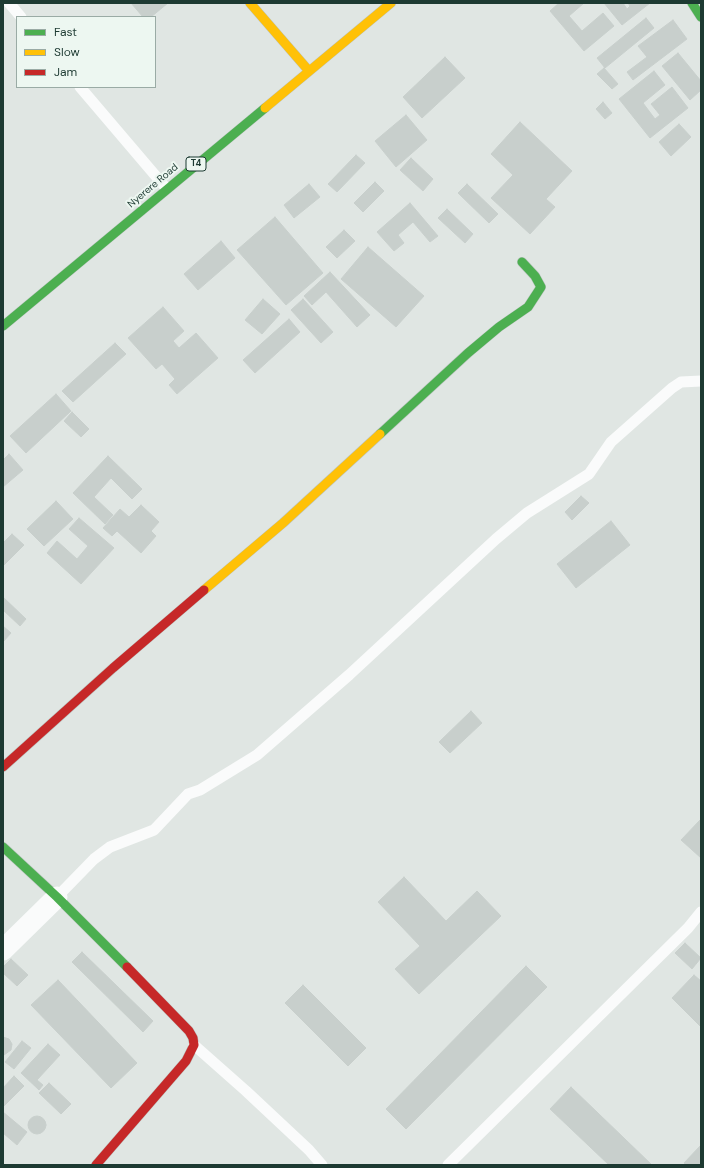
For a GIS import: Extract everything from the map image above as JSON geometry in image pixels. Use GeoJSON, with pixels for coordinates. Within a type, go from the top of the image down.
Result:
{"type":"FeatureCollection","features":[{"type":"Feature","properties":{"kind":"main road"},"geometry":{"type":"LineString","coordinates":[[250,3],[309,71]]}},
{"type":"Feature","properties":{"kind":"main road","name":"Nyerere Road"},"geometry":{"type":"LineString","coordinates":[[3,326],[166,188],[391,3]]}},
{"type":"Feature","properties":{"kind":"main road"},"geometry":{"type":"LineString","coordinates":[[692,3],[701,17]]}},
{"type":"Feature","properties":{"kind":"main road"},"geometry":{"type":"LineString","coordinates":[[3,767],[113,668],[284,522],[468,353],[499,327],[528,307],[541,287],[535,276],[522,262]]}},
{"type":"Feature","properties":{"kind":"main road"},"geometry":{"type":"LineString","coordinates":[[3,847],[57,897],[166,1005],[189,1031],[194,1045],[186,1061],[96,1165]]}},
{"type":"Feature","properties":{"kind":"street"},"geometry":{"type":"LineString","coordinates":[[3,950],[57,897]]}},
{"type":"Feature","properties":{"kind":"lane"},"geometry":{"type":"LineString","coordinates":[[9,3],[20,16]]}},
{"type":"Feature","properties":{"kind":"lane"},"geometry":{"type":"LineString","coordinates":[[81,88],[166,188]]}},
{"type":"Feature","properties":{"kind":"lane"},"geometry":{"type":"LineString","coordinates":[[57,897],[90,863],[110,847],[154,830],[188,794],[200,790],[257,755],[349,674],[496,539],[527,513],[589,474],[611,442],[672,388],[681,382],[701,381]]}},
{"type":"Feature","properties":{"kind":"lane"},"geometry":{"type":"LineString","coordinates":[[448,1165],[688,928],[701,912]]}},
{"type":"Feature","properties":{"kind":"lane"},"geometry":{"type":"LineString","coordinates":[[194,1045],[252,1096],[309,1150],[322,1165]]}},
{"type":"Feature","properties":{"kind":"building"},"geometry":{"type":"Polygon","coordinates":[[[131,3],[168,3],[152,16],[142,16],[131,3]]]}},
{"type":"Feature","properties":{"kind":"building"},"geometry":{"type":"Polygon","coordinates":[[[559,3],[584,3],[569,16],[582,31],[603,13],[614,26],[584,51],[550,11],[559,3]]]}},
{"type":"Feature","properties":{"kind":"building"},"geometry":{"type":"Polygon","coordinates":[[[604,3],[623,3],[627,9],[630,6],[628,3],[650,3],[622,25],[604,3]]]}},
{"type":"Feature","properties":{"kind":"building"},"geometry":{"type":"Polygon","coordinates":[[[646,18],[654,28],[605,68],[597,58],[646,18]]]}},
{"type":"Feature","properties":{"kind":"building"},"geometry":{"type":"Polygon","coordinates":[[[673,20],[687,39],[633,80],[627,72],[647,57],[638,46],[673,20]]]}},
{"type":"Feature","properties":{"kind":"building"},"geometry":{"type":"Polygon","coordinates":[[[678,53],[701,81],[701,90],[690,100],[662,66],[678,53]]]}},
{"type":"Feature","properties":{"kind":"building"},"geometry":{"type":"Polygon","coordinates":[[[445,57],[465,78],[422,118],[403,97],[445,57]]]}},
{"type":"Feature","properties":{"kind":"building"},"geometry":{"type":"Polygon","coordinates":[[[604,68],[618,84],[612,89],[597,74],[604,68]]]}},
{"type":"Feature","properties":{"kind":"building"},"geometry":{"type":"Polygon","coordinates":[[[654,71],[665,85],[643,103],[655,119],[660,115],[651,104],[672,87],[688,108],[650,138],[619,99],[654,71]]]}},
{"type":"Feature","properties":{"kind":"building"},"geometry":{"type":"Polygon","coordinates":[[[603,102],[612,113],[605,119],[596,109],[603,102]]]}},
{"type":"Feature","properties":{"kind":"building"},"geometry":{"type":"Polygon","coordinates":[[[406,115],[427,140],[396,167],[375,141],[406,115]]]}},
{"type":"Feature","properties":{"kind":"building"},"geometry":{"type":"Polygon","coordinates":[[[520,122],[572,171],[546,199],[555,207],[530,234],[491,198],[513,175],[491,154],[520,122]]]}},
{"type":"Feature","properties":{"kind":"building"},"geometry":{"type":"Polygon","coordinates":[[[679,124],[691,137],[671,156],[659,142],[679,124]]]}},
{"type":"Feature","properties":{"kind":"building"},"geometry":{"type":"Polygon","coordinates":[[[356,155],[365,163],[337,192],[328,184],[356,155]]]}},
{"type":"Feature","properties":{"kind":"building"},"geometry":{"type":"Polygon","coordinates":[[[411,158],[433,179],[423,191],[400,170],[411,158]]]}},
{"type":"Feature","properties":{"kind":"building"},"geometry":{"type":"Polygon","coordinates":[[[375,182],[384,191],[363,212],[354,203],[375,182]]]}},
{"type":"Feature","properties":{"kind":"building"},"geometry":{"type":"Polygon","coordinates":[[[309,184],[320,197],[294,218],[284,205],[309,184]]]}},
{"type":"Feature","properties":{"kind":"building"},"geometry":{"type":"Polygon","coordinates":[[[467,184],[498,214],[489,223],[458,193],[467,184]]]}},
{"type":"Feature","properties":{"kind":"building"},"geometry":{"type":"Polygon","coordinates":[[[410,203],[438,236],[430,242],[413,222],[398,235],[404,243],[394,251],[377,232],[410,203]]]}},
{"type":"Feature","properties":{"kind":"building"},"geometry":{"type":"Polygon","coordinates":[[[447,209],[473,234],[465,243],[438,218],[447,209]]]}},
{"type":"Feature","properties":{"kind":"building"},"geometry":{"type":"Polygon","coordinates":[[[275,217],[323,273],[286,305],[237,250],[275,217]]]}},
{"type":"Feature","properties":{"kind":"building"},"geometry":{"type":"Polygon","coordinates":[[[344,230],[355,241],[337,258],[326,247],[344,230]]]}},
{"type":"Feature","properties":{"kind":"building"},"geometry":{"type":"Polygon","coordinates":[[[221,241],[235,258],[198,290],[184,274],[221,241]]]}},
{"type":"Feature","properties":{"kind":"building"},"geometry":{"type":"Polygon","coordinates":[[[368,247],[424,296],[396,327],[341,279],[368,247]]]}},
{"type":"Feature","properties":{"kind":"building"},"geometry":{"type":"Polygon","coordinates":[[[330,272],[370,315],[357,327],[326,292],[312,305],[304,296],[330,272]]]}},
{"type":"Feature","properties":{"kind":"building"},"geometry":{"type":"Polygon","coordinates":[[[263,299],[280,314],[262,334],[245,320],[263,299]]]}},
{"type":"Feature","properties":{"kind":"building"},"geometry":{"type":"Polygon","coordinates":[[[303,299],[333,332],[321,343],[291,310],[303,299]]]}},
{"type":"Feature","properties":{"kind":"building"},"geometry":{"type":"Polygon","coordinates":[[[163,307],[184,331],[173,341],[179,348],[196,333],[218,358],[177,394],[169,385],[175,379],[162,364],[156,369],[128,338],[163,307]]]}},
{"type":"Feature","properties":{"kind":"building"},"geometry":{"type":"Polygon","coordinates":[[[289,319],[300,332],[255,373],[243,360],[289,319]]]}},
{"type":"Feature","properties":{"kind":"building"},"geometry":{"type":"Polygon","coordinates":[[[115,343],[126,354],[73,402],[62,391],[115,343]]]}},
{"type":"Feature","properties":{"kind":"building"},"geometry":{"type":"Polygon","coordinates":[[[56,394],[71,411],[26,453],[10,436],[56,394]]]}},
{"type":"Feature","properties":{"kind":"building"},"geometry":{"type":"Polygon","coordinates":[[[72,412],[89,429],[81,437],[64,421],[72,412]]]}},
{"type":"Feature","properties":{"kind":"building"},"geometry":{"type":"Polygon","coordinates":[[[9,454],[23,470],[3,487],[3,460],[9,454]]]}},
{"type":"Feature","properties":{"kind":"building"},"geometry":{"type":"Polygon","coordinates":[[[108,456],[142,489],[132,499],[111,478],[94,497],[113,515],[105,524],[73,493],[108,456]]]}},
{"type":"Feature","properties":{"kind":"building"},"geometry":{"type":"Polygon","coordinates":[[[581,496],[589,503],[572,520],[565,512],[581,496]]]}},
{"type":"Feature","properties":{"kind":"building"},"geometry":{"type":"Polygon","coordinates":[[[56,501],[73,519],[44,546],[27,529],[56,501]]]}},
{"type":"Feature","properties":{"kind":"building"},"geometry":{"type":"Polygon","coordinates":[[[141,505],[159,522],[151,531],[156,536],[141,553],[117,531],[112,536],[103,528],[120,509],[129,517],[141,505]]]}},
{"type":"Feature","properties":{"kind":"building"},"geometry":{"type":"Polygon","coordinates":[[[79,518],[114,548],[81,584],[47,553],[57,541],[77,559],[88,546],[69,529],[79,518]]]}},
{"type":"Feature","properties":{"kind":"building"},"geometry":{"type":"Polygon","coordinates":[[[611,521],[630,545],[576,588],[557,564],[611,521]]]}},
{"type":"Feature","properties":{"kind":"building"},"geometry":{"type":"Polygon","coordinates":[[[12,534],[24,545],[3,566],[3,543],[12,534]]]}},
{"type":"Feature","properties":{"kind":"building"},"geometry":{"type":"Polygon","coordinates":[[[3,597],[26,619],[20,626],[3,610],[3,597]]]}},
{"type":"Feature","properties":{"kind":"building"},"geometry":{"type":"Polygon","coordinates":[[[3,626],[11,633],[3,642],[3,626]]]}},
{"type":"Feature","properties":{"kind":"building"},"geometry":{"type":"Polygon","coordinates":[[[471,711],[482,723],[450,753],[439,742],[471,711]]]}},
{"type":"Feature","properties":{"kind":"building"},"geometry":{"type":"Polygon","coordinates":[[[701,819],[701,858],[681,840],[701,819]]]}},
{"type":"Feature","properties":{"kind":"building"},"geometry":{"type":"Polygon","coordinates":[[[404,877],[446,921],[477,891],[501,916],[419,994],[395,969],[420,946],[378,902],[404,877]]]}},
{"type":"Feature","properties":{"kind":"building"},"geometry":{"type":"Polygon","coordinates":[[[685,943],[701,958],[692,969],[675,953],[685,943]]]}},
{"type":"Feature","properties":{"kind":"building"},"geometry":{"type":"Polygon","coordinates":[[[82,952],[153,1021],[143,1032],[72,962],[82,952]]]}},
{"type":"Feature","properties":{"kind":"building"},"geometry":{"type":"Polygon","coordinates":[[[11,959],[28,975],[17,986],[3,973],[3,967],[11,959]]]}},
{"type":"Feature","properties":{"kind":"building"},"geometry":{"type":"Polygon","coordinates":[[[526,966],[547,987],[406,1129],[386,1109],[526,966]]]}},
{"type":"Feature","properties":{"kind":"building"},"geometry":{"type":"Polygon","coordinates":[[[694,975],[701,981],[701,1027],[672,998],[694,975]]]}},
{"type":"Feature","properties":{"kind":"building"},"geometry":{"type":"Polygon","coordinates":[[[58,980],[137,1063],[111,1088],[31,1005],[58,980]]]}},
{"type":"Feature","properties":{"kind":"building"},"geometry":{"type":"Polygon","coordinates":[[[303,985],[366,1048],[348,1066],[285,1003],[303,985]]]}},
{"type":"Feature","properties":{"kind":"building"},"geometry":{"type":"Polygon","coordinates":[[[3,1037],[9,1039],[12,1044],[11,1050],[4,1055],[3,1037]]]}},
{"type":"Feature","properties":{"kind":"building"},"geometry":{"type":"Polygon","coordinates":[[[22,1041],[31,1048],[14,1069],[5,1062],[22,1041]]]}},
{"type":"Feature","properties":{"kind":"building"},"geometry":{"type":"Polygon","coordinates":[[[48,1044],[60,1055],[37,1080],[43,1085],[39,1090],[21,1073],[48,1044]]]}},
{"type":"Feature","properties":{"kind":"building"},"geometry":{"type":"Polygon","coordinates":[[[14,1076],[24,1086],[3,1107],[3,1088],[14,1076]]]}},
{"type":"Feature","properties":{"kind":"building"},"geometry":{"type":"Polygon","coordinates":[[[49,1083],[71,1104],[61,1114],[39,1093],[49,1083]]]}},
{"type":"Feature","properties":{"kind":"building"},"geometry":{"type":"Polygon","coordinates":[[[571,1087],[652,1165],[609,1165],[550,1109],[571,1087]]]}},
{"type":"Feature","properties":{"kind":"building"},"geometry":{"type":"Polygon","coordinates":[[[3,1112],[27,1132],[17,1145],[3,1133],[3,1112]]]}},
{"type":"Feature","properties":{"kind":"building"},"geometry":{"type":"Polygon","coordinates":[[[37,1116],[43,1119],[46,1125],[43,1131],[37,1134],[31,1131],[28,1125],[31,1119],[37,1116]]]}},
{"type":"Feature","properties":{"kind":"building"},"geometry":{"type":"Polygon","coordinates":[[[701,1145],[701,1165],[686,1165],[684,1163],[701,1145]]]}},
{"type":"Feature","properties":{"kind":"traffic: fast"},"geometry":{"type":"LineString","coordinates":[[692,3],[701,17]]}},
{"type":"Feature","properties":{"kind":"traffic: fast"},"geometry":{"type":"LineString","coordinates":[[3,326],[265,108]]}},
{"type":"Feature","properties":{"kind":"traffic: fast"},"geometry":{"type":"LineString","coordinates":[[380,434],[468,353],[499,327],[528,307],[541,287],[535,276],[522,262]]}},
{"type":"Feature","properties":{"kind":"traffic: fast"},"geometry":{"type":"LineString","coordinates":[[3,847],[57,897],[127,967]]}},
{"type":"Feature","properties":{"kind":"traffic: slow"},"geometry":{"type":"LineString","coordinates":[[250,3],[309,71]]}},
{"type":"Feature","properties":{"kind":"traffic: slow"},"geometry":{"type":"LineString","coordinates":[[265,108],[391,3]]}},
{"type":"Feature","properties":{"kind":"traffic: slow"},"geometry":{"type":"LineString","coordinates":[[204,590],[283,523],[380,434]]}},
{"type":"Feature","properties":{"kind":"traffic: jam"},"geometry":{"type":"LineString","coordinates":[[3,767],[113,668],[204,590]]}},
{"type":"Feature","properties":{"kind":"traffic: jam"},"geometry":{"type":"LineString","coordinates":[[96,1165],[186,1061],[194,1045],[193,1038],[189,1031],[127,967]]}}]}
